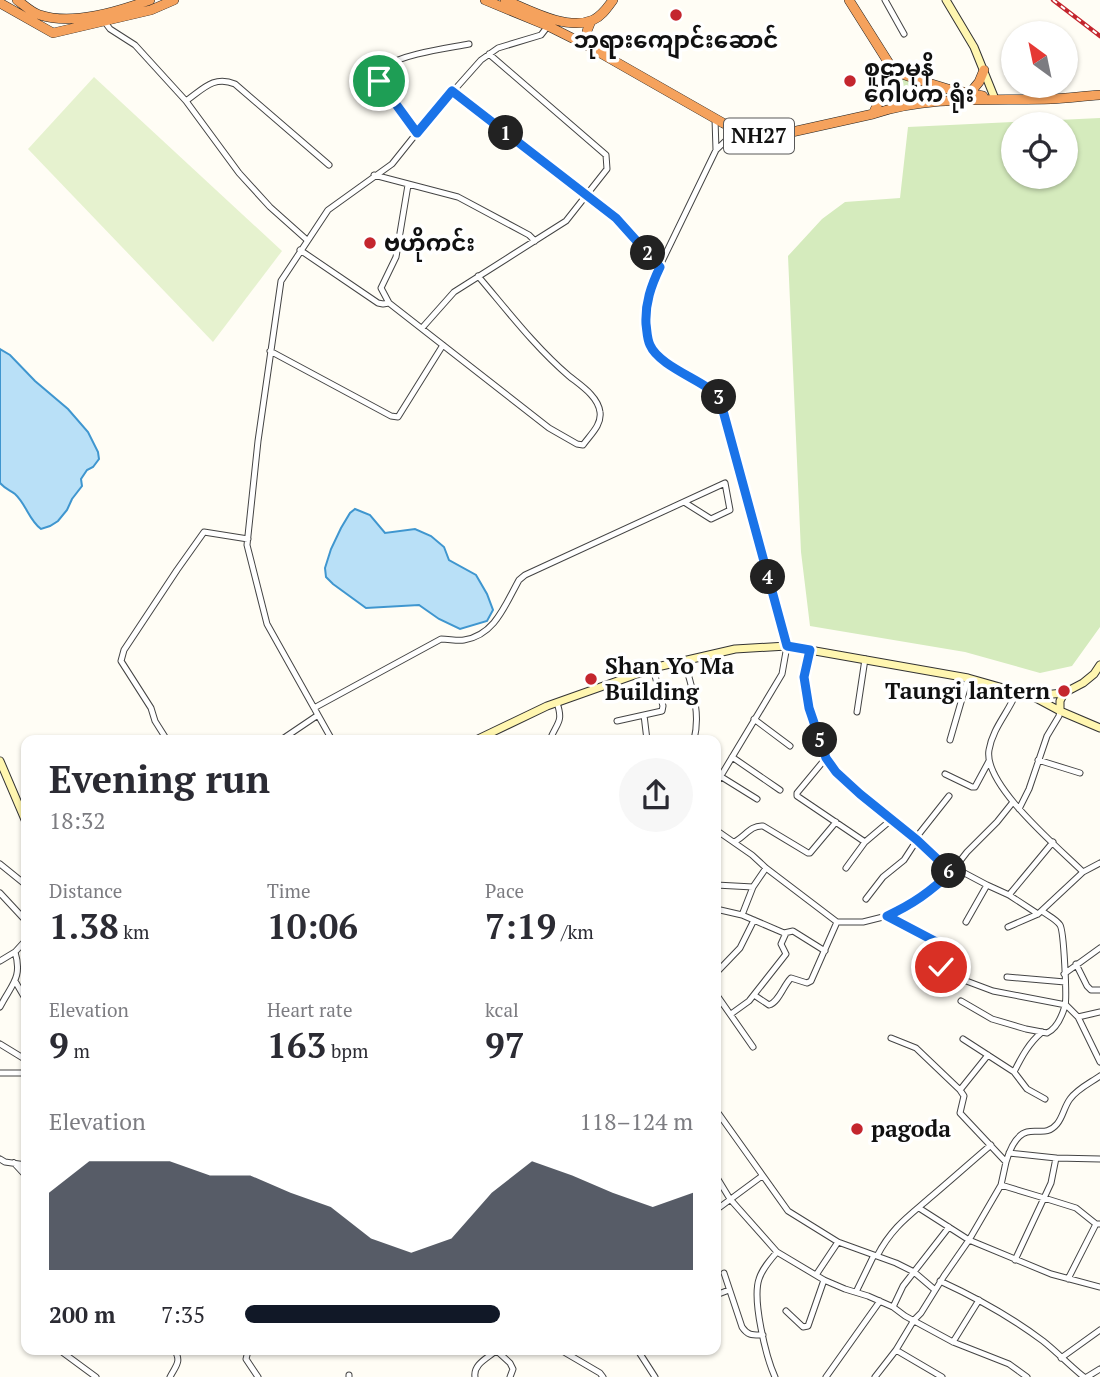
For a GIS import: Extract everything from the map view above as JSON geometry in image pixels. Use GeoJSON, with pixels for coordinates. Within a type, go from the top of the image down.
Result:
{"type":"FeatureCollection","features":[{"type":"Feature","properties":{"kind":"highway"},"geometry":{"type":"LineString","coordinates":[[17,0],[37,15],[72,19],[123,10],[150,0]]}},
{"type":"Feature","properties":{"kind":"highway"},"geometry":{"type":"LineString","coordinates":[[2,3],[53,33],[151,10],[174,0]]}},
{"type":"Feature","properties":{"kind":"highway","name":"NH27"},"geometry":{"type":"LineString","coordinates":[[485,0],[548,26],[737,130],[761,136],[783,134],[913,105],[1100,95]]}},
{"type":"Feature","properties":{"kind":"highway"},"geometry":{"type":"LineString","coordinates":[[505,0],[556,20],[574,23],[591,20],[600,15],[613,0]]}},
{"type":"Feature","properties":{"kind":"highway"},"geometry":{"type":"LineString","coordinates":[[849,0],[890,65],[873,114]]}},
{"type":"Feature","properties":{"kind":"highway"},"geometry":{"type":"LineString","coordinates":[[588,47],[587,31],[591,20]]}},
{"type":"Feature","properties":{"kind":"highway","name":"NH27"},"geometry":{"type":"LineString","coordinates":[[890,65],[905,75],[922,81],[995,99]]}},
{"type":"Feature","properties":{"kind":"highway"},"geometry":{"type":"LineString","coordinates":[[970,93],[984,70]]}},
{"type":"Feature","properties":{"kind":"street"},"geometry":{"type":"LineString","coordinates":[[884,0],[904,34]]}},
{"type":"Feature","properties":{"kind":"street"},"geometry":{"type":"LineString","coordinates":[[946,0],[974,47],[995,99]]}},
{"type":"Feature","properties":{"kind":"street"},"geometry":{"type":"LineString","coordinates":[[104,21],[110,29],[135,46],[186,101],[239,173],[270,207],[307,240]]}},
{"type":"Feature","properties":{"kind":"street"},"geometry":{"type":"LineString","coordinates":[[329,735],[267,624],[247,545],[258,441],[281,281],[328,210],[392,164],[481,60],[498,48],[541,35],[548,26]]}},
{"type":"Feature","properties":{"kind":"street"},"geometry":{"type":"LineString","coordinates":[[417,133],[379,81],[381,74],[388,65],[401,58],[469,44]]}},
{"type":"Feature","properties":{"kind":"street"},"geometry":{"type":"LineString","coordinates":[[422,328],[454,292],[566,221],[607,169],[606,155],[489,54]]}},
{"type":"Feature","properties":{"kind":"street"},"geometry":{"type":"LineString","coordinates":[[186,101],[215,81],[225,80],[235,84],[329,165]]}},
{"type":"Feature","properties":{"kind":"street"},"geometry":{"type":"LineString","coordinates":[[452,91],[616,218],[660,267]]}},
{"type":"Feature","properties":{"kind":"street"},"geometry":{"type":"LineString","coordinates":[[715,119],[716,150]]}},
{"type":"Feature","properties":{"kind":"street"},"geometry":{"type":"LineString","coordinates":[[721,774],[782,674],[787,646],[719,396],[654,353],[646,322],[649,290],[716,150],[737,130]]}},
{"type":"Feature","properties":{"kind":"street"},"geometry":{"type":"LineString","coordinates":[[374,175],[458,197],[535,240]]}},
{"type":"Feature","properties":{"kind":"street"},"geometry":{"type":"LineString","coordinates":[[408,185],[396,257],[381,288],[389,303],[549,428],[583,445],[599,423],[597,404],[585,388],[542,351],[478,276]]}},
{"type":"Feature","properties":{"kind":"street"},"geometry":{"type":"LineString","coordinates":[[300,250],[377,303],[389,303]]}},
{"type":"Feature","properties":{"kind":"street"},"geometry":{"type":"LineString","coordinates":[[271,351],[391,416],[398,417],[443,345]]}},
{"type":"Feature","properties":{"kind":"street"},"geometry":{"type":"LineString","coordinates":[[314,708],[442,639],[474,638],[487,631],[519,580],[525,575],[725,483],[730,510],[711,519],[684,502]]}},
{"type":"Feature","properties":{"kind":"street"},"geometry":{"type":"LineString","coordinates":[[164,735],[151,708],[121,661],[124,650],[204,532],[248,539]]}},
{"type":"Feature","properties":{"kind":"street"},"geometry":{"type":"LineString","coordinates":[[487,735],[557,703],[653,668],[735,649],[787,646],[968,678],[1031,696],[1100,729]]}},
{"type":"Feature","properties":{"kind":"street"},"geometry":{"type":"LineString","coordinates":[[810,650],[804,677],[809,708],[826,758],[836,772],[953,870],[1009,895],[1059,924],[1062,929],[1066,1005],[1055,1028],[1047,1033],[992,1019],[961,1000]]}},
{"type":"Feature","properties":{"kind":"street"},"geometry":{"type":"LineString","coordinates":[[857,712],[864,659]]}},
{"type":"Feature","properties":{"kind":"street"},"geometry":{"type":"LineString","coordinates":[[684,660],[696,702],[698,716],[695,735]]}},
{"type":"Feature","properties":{"kind":"street"},"geometry":{"type":"LineString","coordinates":[[1031,696],[1064,693],[1083,683],[1100,665]]}},
{"type":"Feature","properties":{"kind":"street"},"geometry":{"type":"LineString","coordinates":[[617,721],[662,711],[653,668]]}},
{"type":"Feature","properties":{"kind":"street"},"geometry":{"type":"LineString","coordinates":[[950,740],[968,678]]}},
{"type":"Feature","properties":{"kind":"street"},"geometry":{"type":"LineString","coordinates":[[1017,691],[995,728],[989,761],[1013,802],[1083,872]]}},
{"type":"Feature","properties":{"kind":"street"},"geometry":{"type":"LineString","coordinates":[[1019,809],[1029,789],[1046,736],[1059,716],[1060,701],[1064,693]]}},
{"type":"Feature","properties":{"kind":"street"},"geometry":{"type":"LineString","coordinates":[[552,735],[560,720],[557,703]]}},
{"type":"Feature","properties":{"kind":"street"},"geometry":{"type":"LineString","coordinates":[[288,735],[318,715]]}},
{"type":"Feature","properties":{"kind":"street"},"geometry":{"type":"LineString","coordinates":[[644,715],[646,735]]}},
{"type":"Feature","properties":{"kind":"street"},"geometry":{"type":"LineString","coordinates":[[754,719],[790,746]]}},
{"type":"Feature","properties":{"kind":"street"},"geometry":{"type":"LineString","coordinates":[[732,757],[780,790]]}},
{"type":"Feature","properties":{"kind":"street"},"geometry":{"type":"LineString","coordinates":[[826,758],[797,796],[865,842]]}},
{"type":"Feature","properties":{"kind":"street"},"geometry":{"type":"LineString","coordinates":[[1038,760],[1080,773]]}},
{"type":"Feature","properties":{"kind":"street"},"geometry":{"type":"LineString","coordinates":[[0,761],[21,810]]}},
{"type":"Feature","properties":{"kind":"street"},"geometry":{"type":"LineString","coordinates":[[946,774],[975,787],[989,761]]}},
{"type":"Feature","properties":{"kind":"street"},"geometry":{"type":"LineString","coordinates":[[721,777],[757,799]]}},
{"type":"Feature","properties":{"kind":"street"},"geometry":{"type":"LineString","coordinates":[[866,899],[883,877],[904,860],[916,839],[949,796]]}},
{"type":"Feature","properties":{"kind":"street"},"geometry":{"type":"LineString","coordinates":[[721,833],[837,922],[863,922],[910,906],[936,886],[1013,802]]}},
{"type":"Feature","properties":{"kind":"street"},"geometry":{"type":"LineString","coordinates":[[846,868],[865,842],[891,820]]}},
{"type":"Feature","properties":{"kind":"street"},"geometry":{"type":"LineString","coordinates":[[734,842],[756,826],[762,826],[810,853],[836,822]]}},
{"type":"Feature","properties":{"kind":"street"},"geometry":{"type":"LineString","coordinates":[[1009,895],[1053,842]]}},
{"type":"Feature","properties":{"kind":"street"},"geometry":{"type":"LineString","coordinates":[[1008,927],[1040,913],[1083,872],[1100,863]]}},
{"type":"Feature","properties":{"kind":"street"},"geometry":{"type":"LineString","coordinates":[[0,864],[21,881]]}},
{"type":"Feature","properties":{"kind":"street"},"geometry":{"type":"LineString","coordinates":[[742,915],[753,887],[766,868]]}},
{"type":"Feature","properties":{"kind":"street"},"geometry":{"type":"LineString","coordinates":[[721,885],[753,887]]}},
{"type":"Feature","properties":{"kind":"street"},"geometry":{"type":"LineString","coordinates":[[966,922],[987,886]]}},
{"type":"Feature","properties":{"kind":"street"},"geometry":{"type":"LineString","coordinates":[[0,893],[21,916]]}},
{"type":"Feature","properties":{"kind":"street"},"geometry":{"type":"LineString","coordinates":[[721,910],[742,915],[786,933],[796,932],[825,951]]}},
{"type":"Feature","properties":{"kind":"street"},"geometry":{"type":"LineString","coordinates":[[887,916],[946,947],[948,953],[941,967],[945,973],[993,991],[1066,1005],[1078,1017],[1100,1062]]}},
{"type":"Feature","properties":{"kind":"street"},"geometry":{"type":"LineString","coordinates":[[721,968],[740,948],[754,920]]}},
{"type":"Feature","properties":{"kind":"street"},"geometry":{"type":"LineString","coordinates":[[754,995],[772,1005],[791,978],[809,983],[837,922]]}},
{"type":"Feature","properties":{"kind":"street"},"geometry":{"type":"LineString","coordinates":[[731,1014],[749,1001],[786,954],[780,944],[786,933]]}},
{"type":"Feature","properties":{"kind":"street"},"geometry":{"type":"LineString","coordinates":[[0,961],[21,945]]}},
{"type":"Feature","properties":{"kind":"street"},"geometry":{"type":"LineString","coordinates":[[1064,974],[1100,948]]}},
{"type":"Feature","properties":{"kind":"street"},"geometry":{"type":"LineString","coordinates":[[0,1007],[19,969],[15,952]]}},
{"type":"Feature","properties":{"kind":"street"},"geometry":{"type":"LineString","coordinates":[[1076,964],[1087,986],[1091,990],[1100,990]]}},
{"type":"Feature","properties":{"kind":"street"},"geometry":{"type":"LineString","coordinates":[[1007,977],[1065,982]]}},
{"type":"Feature","properties":{"kind":"street"},"geometry":{"type":"LineString","coordinates":[[15,981],[21,991]]}},
{"type":"Feature","properties":{"kind":"street"},"geometry":{"type":"LineString","coordinates":[[721,1001],[753,1047]]}},
{"type":"Feature","properties":{"kind":"street"},"geometry":{"type":"LineString","coordinates":[[1078,1017],[1100,1012]]}},
{"type":"Feature","properties":{"kind":"street"},"geometry":{"type":"LineString","coordinates":[[1014,1072],[1032,1041],[1042,1032]]}},
{"type":"Feature","properties":{"kind":"street"},"geometry":{"type":"LineString","coordinates":[[891,1038],[916,1048],[961,1090],[964,1096],[960,1113],[1006,1162]]}},
{"type":"Feature","properties":{"kind":"street"},"geometry":{"type":"LineString","coordinates":[[962,1039],[1014,1072],[1027,1089],[1045,1099]]}},
{"type":"Feature","properties":{"kind":"street"},"geometry":{"type":"LineString","coordinates":[[0,1044],[21,1057]]}},
{"type":"Feature","properties":{"kind":"street"},"geometry":{"type":"LineString","coordinates":[[961,1090],[988,1055]]}},
{"type":"Feature","properties":{"kind":"street"},"geometry":{"type":"LineString","coordinates":[[0,1073],[21,1073]]}},
{"type":"Feature","properties":{"kind":"street"},"geometry":{"type":"LineString","coordinates":[[877,1377],[969,1240],[1000,1185],[1012,1146],[1028,1131],[1050,1130],[1057,1124],[1069,1100],[1100,1076]]}},
{"type":"Feature","properties":{"kind":"street"},"geometry":{"type":"LineString","coordinates":[[721,1118],[788,1211],[838,1242],[914,1272],[935,1290]]}},
{"type":"Feature","properties":{"kind":"street"},"geometry":{"type":"LineString","coordinates":[[856,1293],[885,1241],[905,1217],[991,1145]]}},
{"type":"Feature","properties":{"kind":"street"},"geometry":{"type":"LineString","coordinates":[[1009,1153],[1100,1159]]}},
{"type":"Feature","properties":{"kind":"street"},"geometry":{"type":"LineString","coordinates":[[1015,1260],[1051,1183],[1056,1158]]}},
{"type":"Feature","properties":{"kind":"street"},"geometry":{"type":"LineString","coordinates":[[2,1161],[21,1164]]}},
{"type":"Feature","properties":{"kind":"street"},"geometry":{"type":"LineString","coordinates":[[14,1163],[21,1171]]}},
{"type":"Feature","properties":{"kind":"street"},"geometry":{"type":"LineString","coordinates":[[721,1206],[762,1176]]}},
{"type":"Feature","properties":{"kind":"street"},"geometry":{"type":"LineString","coordinates":[[721,1184],[730,1199],[777,1252],[824,1280],[893,1307],[953,1342],[1000,1360],[1027,1377]]}},
{"type":"Feature","properties":{"kind":"street"},"geometry":{"type":"LineString","coordinates":[[1000,1185],[1076,1208],[1098,1224],[1068,1279]]}},
{"type":"Feature","properties":{"kind":"street"},"geometry":{"type":"LineString","coordinates":[[919,1208],[969,1240],[1051,1274],[1100,1287]]}},
{"type":"Feature","properties":{"kind":"street"},"geometry":{"type":"LineString","coordinates":[[893,1307],[903,1286],[949,1227]]}},
{"type":"Feature","properties":{"kind":"street"},"geometry":{"type":"LineString","coordinates":[[816,1275],[838,1242]]}},
{"type":"Feature","properties":{"kind":"street"},"geometry":{"type":"LineString","coordinates":[[775,1377],[762,1335],[757,1294],[758,1281],[764,1268],[777,1252]]}},
{"type":"Feature","properties":{"kind":"street"},"geometry":{"type":"LineString","coordinates":[[724,1273],[742,1327],[751,1335],[762,1335]]}},
{"type":"Feature","properties":{"kind":"street"},"geometry":{"type":"LineString","coordinates":[[786,1311],[803,1327],[808,1326],[824,1280]]}},
{"type":"Feature","properties":{"kind":"street"},"geometry":{"type":"LineString","coordinates":[[940,1281],[1012,1319],[1086,1377],[1100,1369]]}},
{"type":"Feature","properties":{"kind":"street"},"geometry":{"type":"LineString","coordinates":[[721,1293],[729,1290]]}},
{"type":"Feature","properties":{"kind":"street"},"geometry":{"type":"LineString","coordinates":[[953,1342],[979,1300]]}},
{"type":"Feature","properties":{"kind":"street"},"geometry":{"type":"LineString","coordinates":[[826,1377],[880,1301]]}},
{"type":"Feature","properties":{"kind":"street"},"geometry":{"type":"LineString","coordinates":[[1061,1358],[1100,1330]]}},
{"type":"Feature","properties":{"kind":"street"},"geometry":{"type":"LineString","coordinates":[[896,1350],[942,1377]]}},
{"type":"Feature","properties":{"kind":"street"},"geometry":{"type":"LineString","coordinates":[[66,1355],[96,1377]]}},
{"type":"Feature","properties":{"kind":"street"},"geometry":{"type":"LineString","coordinates":[[170,1377],[179,1361],[178,1355]]}},
{"type":"Feature","properties":{"kind":"street"},"geometry":{"type":"LineString","coordinates":[[247,1355],[246,1359],[258,1377]]}},
{"type":"Feature","properties":{"kind":"street"},"geometry":{"type":"LineString","coordinates":[[475,1377],[476,1367],[492,1355]]}},
{"type":"Feature","properties":{"kind":"street"},"geometry":{"type":"LineString","coordinates":[[503,1355],[513,1369],[510,1377]]}},
{"type":"Feature","properties":{"kind":"street"},"geometry":{"type":"LineString","coordinates":[[567,1355],[594,1374],[603,1377]]}},
{"type":"Feature","properties":{"kind":"street"},"geometry":{"type":"LineString","coordinates":[[641,1355],[655,1377]]}},
{"type":"Feature","properties":{"kind":"street"},"geometry":{"type":"LineString","coordinates":[[1013,1377],[1017,1369]]}},
{"type":"Feature","properties":{"kind":"green space"},"geometry":{"type":"Polygon","coordinates":[[[898,76],[949,93],[913,99],[886,108],[899,82],[898,76]]]}},
{"type":"Feature","properties":{"kind":"green space"},"geometry":{"type":"Polygon","coordinates":[[[94,77],[282,251],[213,342],[28,149],[94,77]]]}},
{"type":"Feature","properties":{"kind":"green space"},"geometry":{"type":"Polygon","coordinates":[[[1100,118],[1100,627],[1072,666],[1040,673],[965,652],[810,626],[801,552],[788,256],[822,219],[845,202],[900,198],[908,127],[1001,123],[1001,189],[1078,189],[1078,119],[1100,118]]]}},
{"type":"Feature","properties":{"kind":"water"},"geometry":{"type":"Polygon","coordinates":[[[0,349],[10,355],[68,409],[88,432],[98,452],[99,459],[81,479],[82,486],[67,510],[58,521],[41,529],[19,498],[0,483],[0,349]]]}},
{"type":"Feature","properties":{"kind":"water"},"geometry":{"type":"Polygon","coordinates":[[[355,509],[370,515],[385,533],[415,529],[431,536],[444,547],[449,560],[476,575],[493,610],[487,621],[460,629],[419,605],[366,608],[333,584],[326,577],[325,568],[341,528],[355,509]]]}},
{"type":"Feature","properties":{"kind":"railway"},"geometry":{"type":"LineString","coordinates":[[1053,0],[1100,36]]}},
{"type":"Feature","properties":{"kind":"place","name":"ဘုရားကျောင်းဆောင်"},"geometry":{"type":"Point","coordinates":[676,15]}},
{"type":"Feature","properties":{"kind":"place","name":"စူဠာမုနိ ဂေါပက ရုံး"},"geometry":{"type":"Point","coordinates":[850,81]}},
{"type":"Feature","properties":{"kind":"place","name":"ဗဟိုကင်း"},"geometry":{"type":"Point","coordinates":[370,243]}},
{"type":"Feature","properties":{"kind":"place","name":"Shan Yo Ma Building"},"geometry":{"type":"Point","coordinates":[591,679]}},
{"type":"Feature","properties":{"kind":"place","name":"Taungi lantern"},"geometry":{"type":"Point","coordinates":[1064,691]}},
{"type":"Feature","properties":{"kind":"place","name":"pagoda"},"geometry":{"type":"Point","coordinates":[857,1129]}},
{"type":"Feature","properties":{"kind":"route"},"geometry":{"type":"LineString","coordinates":[[379,81],[417,133],[452,91],[616,218],[660,267],[649,290],[646,322],[650,345],[654,353],[664,361],[719,396],[787,646],[810,650],[804,677],[809,708],[826,758],[836,772],[860,794],[917,840],[951,872],[910,906],[887,916],[946,947],[948,953],[941,967]]}}]}
